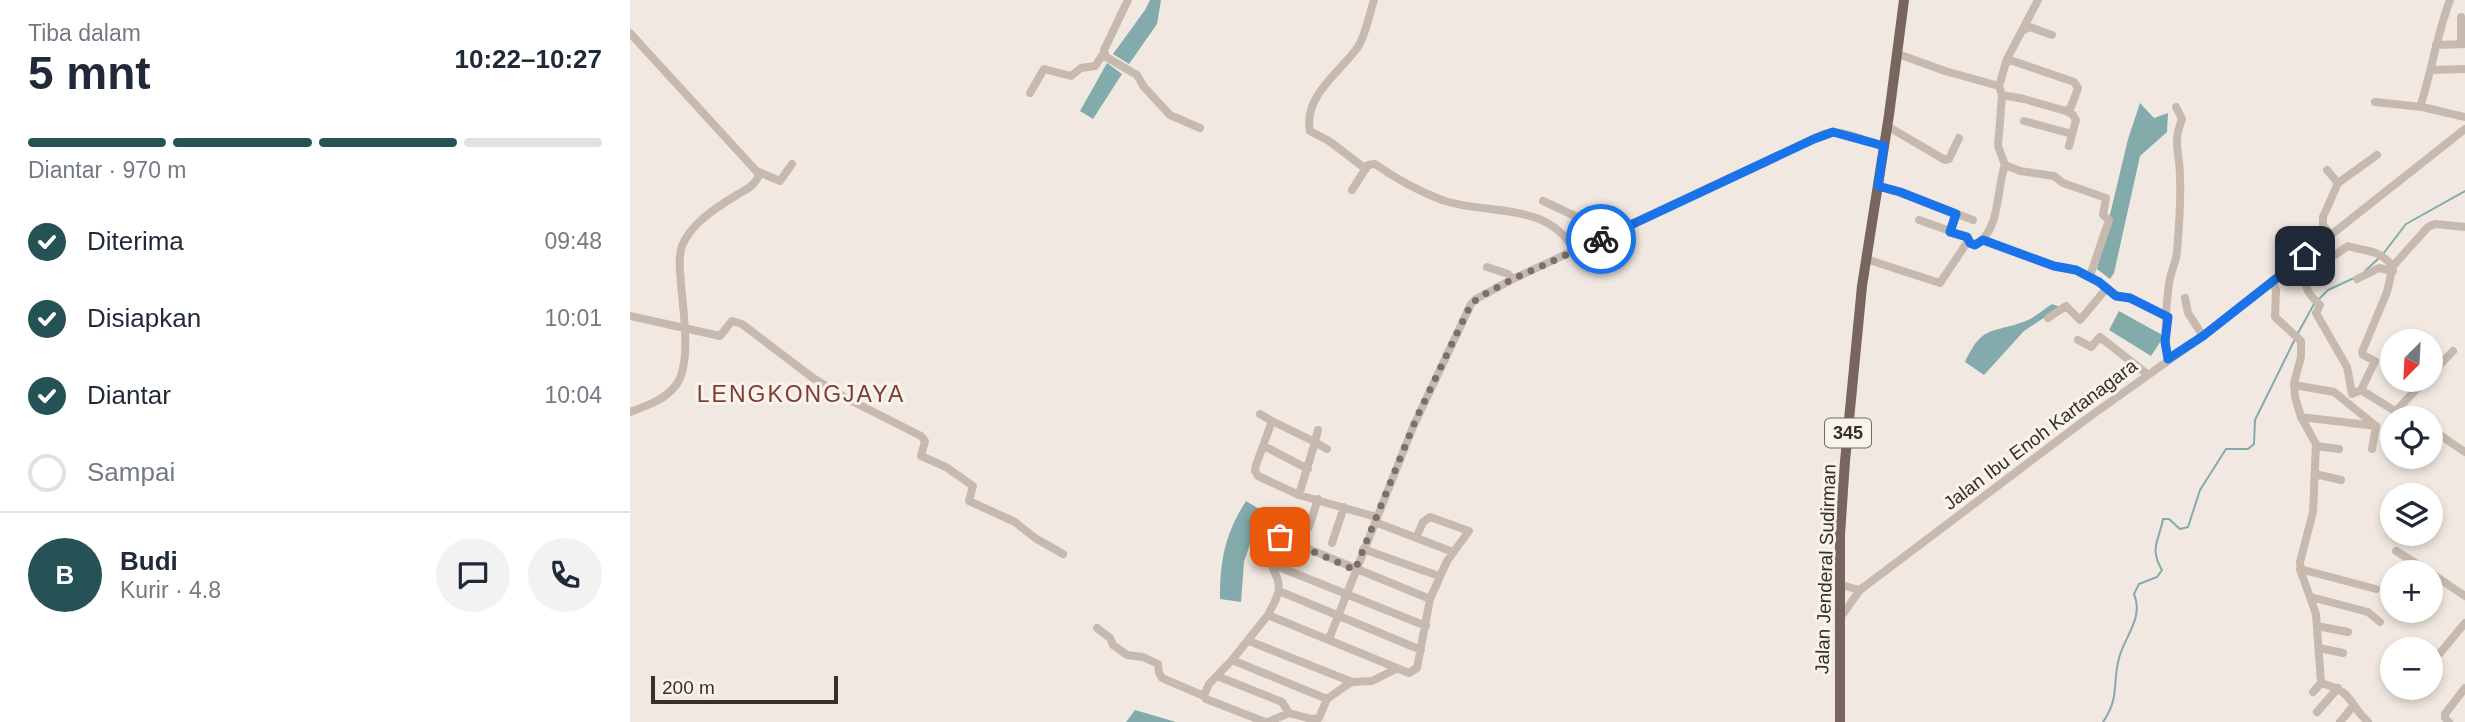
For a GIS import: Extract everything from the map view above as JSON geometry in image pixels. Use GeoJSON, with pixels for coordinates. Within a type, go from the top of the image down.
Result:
{"type":"FeatureCollection","features":[{"type":"Feature","properties":{"kind":"main road","name":"Jalan Jenderal Sudirman"},"geometry":{"type":"LineString","coordinates":[[1840,722],[1840,535],[1844,474],[1866,259],[1904,0]]}},
{"type":"Feature","properties":{"kind":"street"},"geometry":{"type":"LineString","coordinates":[[1030,93],[1044,69],[1049,68],[1071,76],[1081,68],[1096,66],[1128,0]]}},
{"type":"Feature","properties":{"kind":"street"},"geometry":{"type":"LineString","coordinates":[[1366,169],[1310,131],[1309,124],[1318,93],[1359,45],[1374,0]]}},
{"type":"Feature","properties":{"kind":"street"},"geometry":{"type":"LineString","coordinates":[[1919,220],[1967,237],[1970,243],[1975,245],[1983,240],[1999,206],[2001,177],[2005,165],[1998,146],[2001,90],[2007,59],[2038,0]]}},
{"type":"Feature","properties":{"kind":"street"},"geometry":{"type":"LineString","coordinates":[[2421,107],[2450,0]]}},
{"type":"Feature","properties":{"kind":"street"},"geometry":{"type":"LineString","coordinates":[[2436,45],[2463,44],[2461,17]]}},
{"type":"Feature","properties":{"kind":"street"},"geometry":{"type":"LineString","coordinates":[[2022,31],[2030,27],[2053,35]]}},
{"type":"Feature","properties":{"kind":"street"},"geometry":{"type":"LineString","coordinates":[[630,33],[759,172],[780,181],[792,164]]}},
{"type":"Feature","properties":{"kind":"street"},"geometry":{"type":"LineString","coordinates":[[1104,53],[1109,59],[1141,78],[1144,87],[1170,115],[1200,128]]}},
{"type":"Feature","properties":{"kind":"street"},"geometry":{"type":"LineString","coordinates":[[1898,54],[2024,99],[2066,111],[2075,117],[2069,146]]}},
{"type":"Feature","properties":{"kind":"street"},"geometry":{"type":"LineString","coordinates":[[2007,59],[2078,85],[2071,107],[2066,111]]}},
{"type":"Feature","properties":{"kind":"street"},"geometry":{"type":"LineString","coordinates":[[2431,70],[2465,69]]}},
{"type":"Feature","properties":{"kind":"street"},"geometry":{"type":"LineString","coordinates":[[2375,102],[2421,107],[2465,117]]}},
{"type":"Feature","properties":{"kind":"street"},"geometry":{"type":"LineString","coordinates":[[2168,359],[2165,342],[2169,282],[2176,256],[2180,175],[2175,144],[2182,119],[2176,107]]}},
{"type":"Feature","properties":{"kind":"street"},"geometry":{"type":"LineString","coordinates":[[2024,121],[2072,134]]}},
{"type":"Feature","properties":{"kind":"street"},"geometry":{"type":"LineString","coordinates":[[1887,127],[1945,160],[1949,159],[1959,138]]}},
{"type":"Feature","properties":{"kind":"street","name":"Jalan Ibu Enoh Kartanagara"},"geometry":{"type":"LineString","coordinates":[[1840,618],[1860,590],[2147,374],[2203,336],[2465,129]]}},
{"type":"Feature","properties":{"kind":"street"},"geometry":{"type":"LineString","coordinates":[[1329,639],[1416,419],[1471,304],[1513,279],[1824,134],[1833,132],[1884,146]]}},
{"type":"Feature","properties":{"kind":"street"},"geometry":{"type":"LineString","coordinates":[[2331,234],[2323,225],[2323,217],[2338,183],[2377,155]]}},
{"type":"Feature","properties":{"kind":"street"},"geometry":{"type":"LineString","coordinates":[[1352,190],[1369,164],[1374,164],[1402,181],[1440,198],[1468,206],[1528,213],[1567,238],[1575,251]]}},
{"type":"Feature","properties":{"kind":"street"},"geometry":{"type":"LineString","coordinates":[[2005,165],[2020,171],[2054,176],[2063,183],[2106,198],[2103,215],[2109,220],[2090,276]]}},
{"type":"Feature","properties":{"kind":"street"},"geometry":{"type":"LineString","coordinates":[[2327,170],[2338,183]]}},
{"type":"Feature","properties":{"kind":"street"},"geometry":{"type":"LineString","coordinates":[[630,412],[656,402],[677,385],[684,362],[685,327],[680,256],[683,244],[696,225],[732,197],[752,187],[759,178],[759,172]]}},
{"type":"Feature","properties":{"kind":"street"},"geometry":{"type":"LineString","coordinates":[[1878,186],[1973,220]]}},
{"type":"Feature","properties":{"kind":"street"},"geometry":{"type":"LineString","coordinates":[[1543,201],[1586,220],[1621,229]]}},
{"type":"Feature","properties":{"kind":"street"},"geometry":{"type":"LineString","coordinates":[[1950,232],[1956,214]]}},
{"type":"Feature","properties":{"kind":"street"},"geometry":{"type":"LineString","coordinates":[[2393,268],[2383,256],[2348,246],[2335,255],[2309,253],[2304,285],[2317,303],[2316,313],[2347,367],[2352,392],[2355,394],[2361,390],[2375,361],[2362,352],[2393,268],[2428,227],[2435,224],[2465,227]]}},
{"type":"Feature","properties":{"kind":"street"},"geometry":{"type":"LineString","coordinates":[[1983,240],[2090,276],[2121,299],[2130,298],[2168,317]]}},
{"type":"Feature","properties":{"kind":"street"},"geometry":{"type":"LineString","coordinates":[[1866,259],[1940,283],[1970,243]]}},
{"type":"Feature","properties":{"kind":"street"},"geometry":{"type":"LineString","coordinates":[[1487,267],[1508,274],[1513,279]]}},
{"type":"Feature","properties":{"kind":"street"},"geometry":{"type":"LineString","coordinates":[[2357,279],[2377,269],[2393,268]]}},
{"type":"Feature","properties":{"kind":"street"},"geometry":{"type":"LineString","coordinates":[[2272,282],[2276,290],[2275,317],[2295,336],[2302,348],[2294,385],[2295,397],[2301,417],[2316,446],[2311,525],[2300,562],[2317,626],[2321,683],[2313,692]]}},
{"type":"Feature","properties":{"kind":"street"},"geometry":{"type":"LineString","coordinates":[[2048,318],[2066,306],[2080,320],[2106,289]]}},
{"type":"Feature","properties":{"kind":"street"},"geometry":{"type":"LineString","coordinates":[[2185,298],[2188,313],[2203,336]]}},
{"type":"Feature","properties":{"kind":"street"},"geometry":{"type":"LineString","coordinates":[[630,316],[720,336],[732,321],[743,324],[813,378],[921,436],[925,441],[920,453],[923,458],[946,467],[973,486],[970,502],[1015,522],[1035,538],[1063,554]]}},
{"type":"Feature","properties":{"kind":"street"},"geometry":{"type":"LineString","coordinates":[[2078,340],[2091,347],[2100,337],[2147,374]]}},
{"type":"Feature","properties":{"kind":"street"},"geometry":{"type":"LineString","coordinates":[[2443,361],[2453,351]]}},
{"type":"Feature","properties":{"kind":"street"},"geometry":{"type":"LineString","coordinates":[[2294,385],[2334,392],[2376,426]]}},
{"type":"Feature","properties":{"kind":"street"},"geometry":{"type":"LineString","coordinates":[[2361,390],[2388,406]]}},
{"type":"Feature","properties":{"kind":"street"},"geometry":{"type":"LineString","coordinates":[[2401,406],[2414,392]]}},
{"type":"Feature","properties":{"kind":"street"},"geometry":{"type":"LineString","coordinates":[[1260,414],[1327,449]]}},
{"type":"Feature","properties":{"kind":"street"},"geometry":{"type":"LineString","coordinates":[[2301,417],[2376,426]]}},
{"type":"Feature","properties":{"kind":"street"},"geometry":{"type":"LineString","coordinates":[[1272,421],[1256,464],[1255,471],[1258,476],[1299,495],[1344,507],[1453,552]]}},
{"type":"Feature","properties":{"kind":"street"},"geometry":{"type":"LineString","coordinates":[[2372,449],[2376,426]]}},
{"type":"Feature","properties":{"kind":"street"},"geometry":{"type":"LineString","coordinates":[[1299,495],[1318,430]]}},
{"type":"Feature","properties":{"kind":"street"},"geometry":{"type":"LineString","coordinates":[[2443,437],[2465,452]]}},
{"type":"Feature","properties":{"kind":"street"},"geometry":{"type":"LineString","coordinates":[[1264,446],[1308,469]]}},
{"type":"Feature","properties":{"kind":"street"},"geometry":{"type":"LineString","coordinates":[[2316,446],[2339,449]]}},
{"type":"Feature","properties":{"kind":"street"},"geometry":{"type":"LineString","coordinates":[[2315,474],[2341,480]]}},
{"type":"Feature","properties":{"kind":"street"},"geometry":{"type":"LineString","coordinates":[[1309,527],[1318,499]]}},
{"type":"Feature","properties":{"kind":"street"},"geometry":{"type":"LineString","coordinates":[[1332,543],[1344,507]]}},
{"type":"Feature","properties":{"kind":"street"},"geometry":{"type":"LineString","coordinates":[[1268,615],[1396,669],[1407,673],[1413,671],[1420,660],[1430,599],[1439,576],[1469,531],[1430,517],[1423,523],[1416,538]]}},
{"type":"Feature","properties":{"kind":"street"},"geometry":{"type":"LineString","coordinates":[[1204,696],[1209,684],[1268,615],[1279,591],[1279,582],[1266,555],[1268,543],[1277,536],[1430,599]]}},
{"type":"Feature","properties":{"kind":"street"},"geometry":{"type":"LineString","coordinates":[[1363,549],[1439,576]]}},
{"type":"Feature","properties":{"kind":"street"},"geometry":{"type":"LineString","coordinates":[[2396,551],[2410,560]]}},
{"type":"Feature","properties":{"kind":"street"},"geometry":{"type":"LineString","coordinates":[[1269,563],[1426,626]]}},
{"type":"Feature","properties":{"kind":"street"},"geometry":{"type":"LineString","coordinates":[[2300,569],[2375,589]]}},
{"type":"Feature","properties":{"kind":"street"},"geometry":{"type":"LineString","coordinates":[[2443,582],[2465,596]]}},
{"type":"Feature","properties":{"kind":"street"},"geometry":{"type":"LineString","coordinates":[[1841,585],[1860,590]]}},
{"type":"Feature","properties":{"kind":"street"},"geometry":{"type":"LineString","coordinates":[[1279,591],[1421,650]]}},
{"type":"Feature","properties":{"kind":"street"},"geometry":{"type":"LineString","coordinates":[[2311,597],[2368,612],[2380,622]]}},
{"type":"Feature","properties":{"kind":"street"},"geometry":{"type":"LineString","coordinates":[[2443,649],[2465,623]]}},
{"type":"Feature","properties":{"kind":"street"},"geometry":{"type":"LineString","coordinates":[[2317,626],[2348,632]]}},
{"type":"Feature","properties":{"kind":"street"},"geometry":{"type":"LineString","coordinates":[[1097,628],[1127,655],[1146,657],[1158,664],[1162,678],[1206,699],[1267,722],[1289,717],[1319,718],[1327,699],[1352,682]]}},
{"type":"Feature","properties":{"kind":"street"},"geometry":{"type":"LineString","coordinates":[[1249,640],[1352,682],[1373,681],[1396,669]]}},
{"type":"Feature","properties":{"kind":"street"},"geometry":{"type":"LineString","coordinates":[[2319,648],[2343,653]]}},
{"type":"Feature","properties":{"kind":"street"},"geometry":{"type":"LineString","coordinates":[[1232,660],[1327,699]]}},
{"type":"Feature","properties":{"kind":"street"},"geometry":{"type":"LineString","coordinates":[[1217,676],[1282,702],[1289,717]]}},
{"type":"Feature","properties":{"kind":"street"},"geometry":{"type":"LineString","coordinates":[[2321,683],[2338,688],[2368,722]]}},
{"type":"Feature","properties":{"kind":"street"},"geometry":{"type":"LineString","coordinates":[[2449,722],[2445,719],[2445,714],[2465,684]]}},
{"type":"Feature","properties":{"kind":"street"},"geometry":{"type":"LineString","coordinates":[[2317,712],[2338,688]]}},
{"type":"Feature","properties":{"kind":"street"},"geometry":{"type":"LineString","coordinates":[[2340,722],[2354,705]]}},
{"type":"Feature","properties":{"kind":"water"},"geometry":{"type":"Polygon","coordinates":[[[1150,0],[1161,0],[1157,24],[1129,64],[1113,54],[1150,0]]]}},
{"type":"Feature","properties":{"kind":"water"},"geometry":{"type":"Polygon","coordinates":[[[1107,63],[1122,74],[1093,119],[1080,111],[1107,63]]]}},
{"type":"Feature","properties":{"kind":"water"},"geometry":{"type":"Polygon","coordinates":[[[2140,103],[2154,118],[2168,113],[2167,132],[2140,156],[2114,273],[2110,279],[2097,269],[2128,139],[2140,103]]]}},
{"type":"Feature","properties":{"kind":"water"},"geometry":{"type":"Polygon","coordinates":[[[2052,304],[2060,307],[2024,331],[1984,375],[1965,362],[1982,336],[2027,321],[2052,304]]]}},
{"type":"Feature","properties":{"kind":"water"},"geometry":{"type":"Polygon","coordinates":[[[2119,311],[2164,336],[2151,356],[2109,330],[2119,311]]]}},
{"type":"Feature","properties":{"kind":"water"},"geometry":{"type":"Polygon","coordinates":[[[1246,501],[1261,510],[1244,562],[1241,602],[1220,599],[1225,548],[1246,501]]]}},
{"type":"Feature","properties":{"kind":"water"},"geometry":{"type":"Polygon","coordinates":[[[1135,710],[1176,722],[1126,722],[1135,710]]]}},
{"type":"Feature","properties":{"kind":"waterway"},"geometry":{"type":"LineString","coordinates":[[2383,254],[2406,224],[2465,191]]}},
{"type":"Feature","properties":{"kind":"waterway"},"geometry":{"type":"LineString","coordinates":[[2365,271],[2379,258]]}},
{"type":"Feature","properties":{"kind":"waterway"},"geometry":{"type":"LineString","coordinates":[[2318,300],[2328,290],[2354,278]]}},
{"type":"Feature","properties":{"kind":"waterway"},"geometry":{"type":"LineString","coordinates":[[2298,333],[2314,304]]}},
{"type":"Feature","properties":{"kind":"waterway"},"geometry":{"type":"LineString","coordinates":[[2103,722],[2112,705],[2119,658],[2137,611],[2134,594],[2139,584],[2157,577],[2162,570],[2156,556],[2156,544],[2163,519],[2169,519],[2180,529],[2188,527],[2200,490],[2226,449],[2248,449],[2254,444],[2255,420],[2294,341]]}},
{"type":"Feature","properties":{"kind":"way so far"},"geometry":{"type":"LineString","coordinates":[[1280,537],[1355,570],[1416,419],[1471,304],[1513,279],[1601,239]]}},
{"type":"Feature","properties":{"kind":"district","name":"LENGKONGJAYA"},"geometry":{"type":"Point","coordinates":[801,394]}},
{"type":"Feature","properties":{"kind":"route"},"geometry":{"type":"LineString","coordinates":[[1601,239],[1833,132],[1884,146],[1878,186],[1956,214],[1950,232],[1967,237],[1970,243],[1975,245],[1983,240],[2054,266],[2076,270],[2090,276],[2121,299],[2130,298],[2168,317],[2165,342],[2168,359],[2203,336],[2305,256]]}}]}
